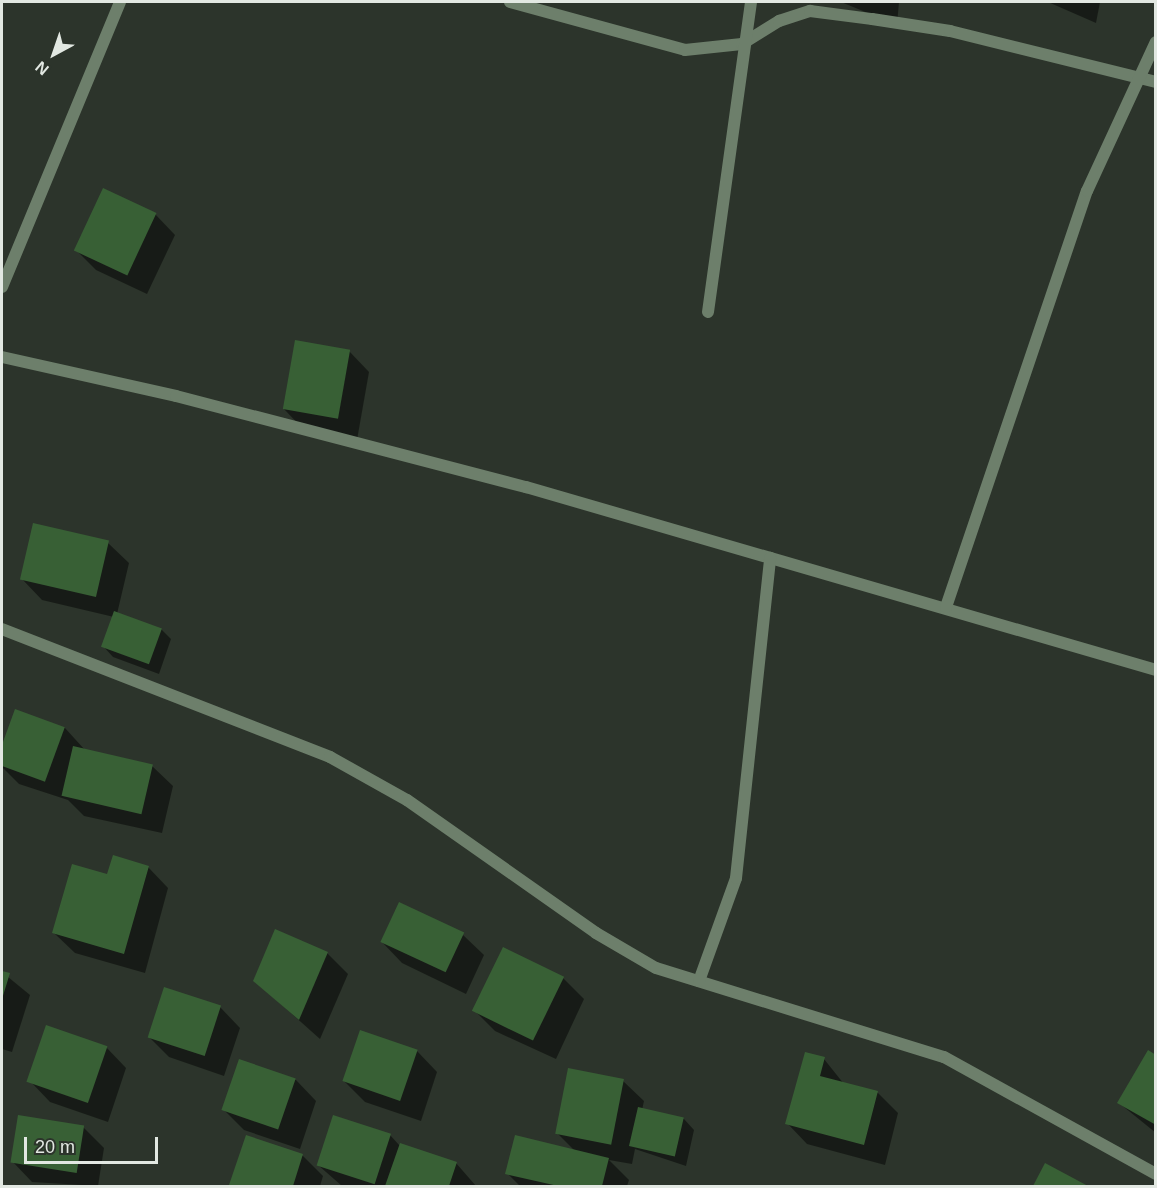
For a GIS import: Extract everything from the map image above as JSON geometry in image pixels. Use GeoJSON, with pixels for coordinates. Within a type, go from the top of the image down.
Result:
{"type":"FeatureCollection","features":[{"type":"Feature","properties":{"kind":"street"},"geometry":{"type":"LineString","coordinates":[[2,287],[120,2]]}},
{"type":"Feature","properties":{"kind":"street"},"geometry":{"type":"LineString","coordinates":[[510,2],[685,50],[742,44],[779,21],[810,11],[950,31],[1139,76],[1155,82]]}},
{"type":"Feature","properties":{"kind":"street"},"geometry":{"type":"LineString","coordinates":[[708,312],[742,44],[751,2]]}},
{"type":"Feature","properties":{"kind":"street"},"geometry":{"type":"LineString","coordinates":[[946,607],[1087,191],[1155,42]]}},
{"type":"Feature","properties":{"kind":"street"},"geometry":{"type":"LineString","coordinates":[[2,357],[176,396],[526,487],[946,607],[1155,670]]}},
{"type":"Feature","properties":{"kind":"street"},"geometry":{"type":"LineString","coordinates":[[699,981],[736,878],[770,558]]}},
{"type":"Feature","properties":{"kind":"street"},"geometry":{"type":"LineString","coordinates":[[2,629],[330,757],[407,800],[596,933],[656,968],[944,1057],[1155,1174]]}},
{"type":"Feature","properties":{"kind":"building"},"geometry":{"type":"Polygon","coordinates":[[[103,188],[156,213],[127,275],[74,251],[103,188]]]}},
{"type":"Feature","properties":{"kind":"building"},"geometry":{"type":"Polygon","coordinates":[[[295,340],[350,350],[338,419],[283,409],[295,340]]]}},
{"type":"Feature","properties":{"kind":"building"},"geometry":{"type":"Polygon","coordinates":[[[33,523],[109,541],[96,597],[20,580],[33,523]]]}},
{"type":"Feature","properties":{"kind":"building"},"geometry":{"type":"Polygon","coordinates":[[[114,611],[162,628],[149,664],[101,647],[114,611]]]}},
{"type":"Feature","properties":{"kind":"building"},"geometry":{"type":"Polygon","coordinates":[[[15,709],[65,727],[45,782],[2,766],[2,745],[15,709]]]}},
{"type":"Feature","properties":{"kind":"building"},"geometry":{"type":"Polygon","coordinates":[[[73,746],[153,764],[141,814],[62,796],[73,746]]]}},
{"type":"Feature","properties":{"kind":"building"},"geometry":{"type":"Polygon","coordinates":[[[113,855],[149,866],[124,954],[52,933],[72,864],[107,874],[113,855]]]}},
{"type":"Feature","properties":{"kind":"building"},"geometry":{"type":"Polygon","coordinates":[[[399,902],[464,932],[446,972],[380,942],[399,902]]]}},
{"type":"Feature","properties":{"kind":"building"},"geometry":{"type":"Polygon","coordinates":[[[275,929],[328,952],[299,1020],[253,981],[275,929]]]}},
{"type":"Feature","properties":{"kind":"building"},"geometry":{"type":"Polygon","coordinates":[[[503,947],[564,977],[533,1041],[472,1011],[503,947]]]}},
{"type":"Feature","properties":{"kind":"building"},"geometry":{"type":"Polygon","coordinates":[[[2,971],[10,973],[2,999],[2,971]]]}},
{"type":"Feature","properties":{"kind":"building"},"geometry":{"type":"Polygon","coordinates":[[[164,987],[221,1006],[205,1056],[148,1037],[164,987]]]}},
{"type":"Feature","properties":{"kind":"building"},"geometry":{"type":"Polygon","coordinates":[[[46,1025],[107,1046],[88,1103],[26,1082],[46,1025]]]}},
{"type":"Feature","properties":{"kind":"building"},"geometry":{"type":"Polygon","coordinates":[[[360,1030],[418,1050],[400,1101],[342,1081],[360,1030]]]}},
{"type":"Feature","properties":{"kind":"building"},"geometry":{"type":"Polygon","coordinates":[[[1148,1050],[1156,1055],[1156,1125],[1117,1103],[1148,1050]]]}},
{"type":"Feature","properties":{"kind":"building"},"geometry":{"type":"Polygon","coordinates":[[[805,1052],[825,1057],[820,1076],[878,1091],[864,1145],[785,1124],[805,1052]]]}},
{"type":"Feature","properties":{"kind":"building"},"geometry":{"type":"Polygon","coordinates":[[[239,1059],[296,1079],[278,1130],[221,1110],[239,1059]]]}},
{"type":"Feature","properties":{"kind":"building"},"geometry":{"type":"Polygon","coordinates":[[[568,1068],[624,1079],[611,1145],[555,1134],[568,1068]]]}},
{"type":"Feature","properties":{"kind":"building"},"geometry":{"type":"Polygon","coordinates":[[[638,1107],[684,1118],[675,1157],[629,1146],[638,1107]]]}},
{"type":"Feature","properties":{"kind":"building"},"geometry":{"type":"Polygon","coordinates":[[[18,1115],[84,1125],[77,1173],[10,1162],[18,1115]]]}},
{"type":"Feature","properties":{"kind":"building"},"geometry":{"type":"Polygon","coordinates":[[[333,1115],[391,1134],[375,1184],[317,1165],[333,1115]]]}},
{"type":"Feature","properties":{"kind":"building"},"geometry":{"type":"Polygon","coordinates":[[[246,1135],[303,1154],[293,1186],[229,1185],[246,1135]]]}},
{"type":"Feature","properties":{"kind":"building"},"geometry":{"type":"Polygon","coordinates":[[[515,1135],[609,1158],[602,1186],[558,1186],[505,1174],[515,1135]]]}},
{"type":"Feature","properties":{"kind":"building"},"geometry":{"type":"Polygon","coordinates":[[[400,1143],[457,1162],[449,1186],[385,1186],[400,1143]]]}},
{"type":"Feature","properties":{"kind":"building"},"geometry":{"type":"Polygon","coordinates":[[[1045,1163],[1088,1186],[1033,1186],[1045,1163]]]}}]}
